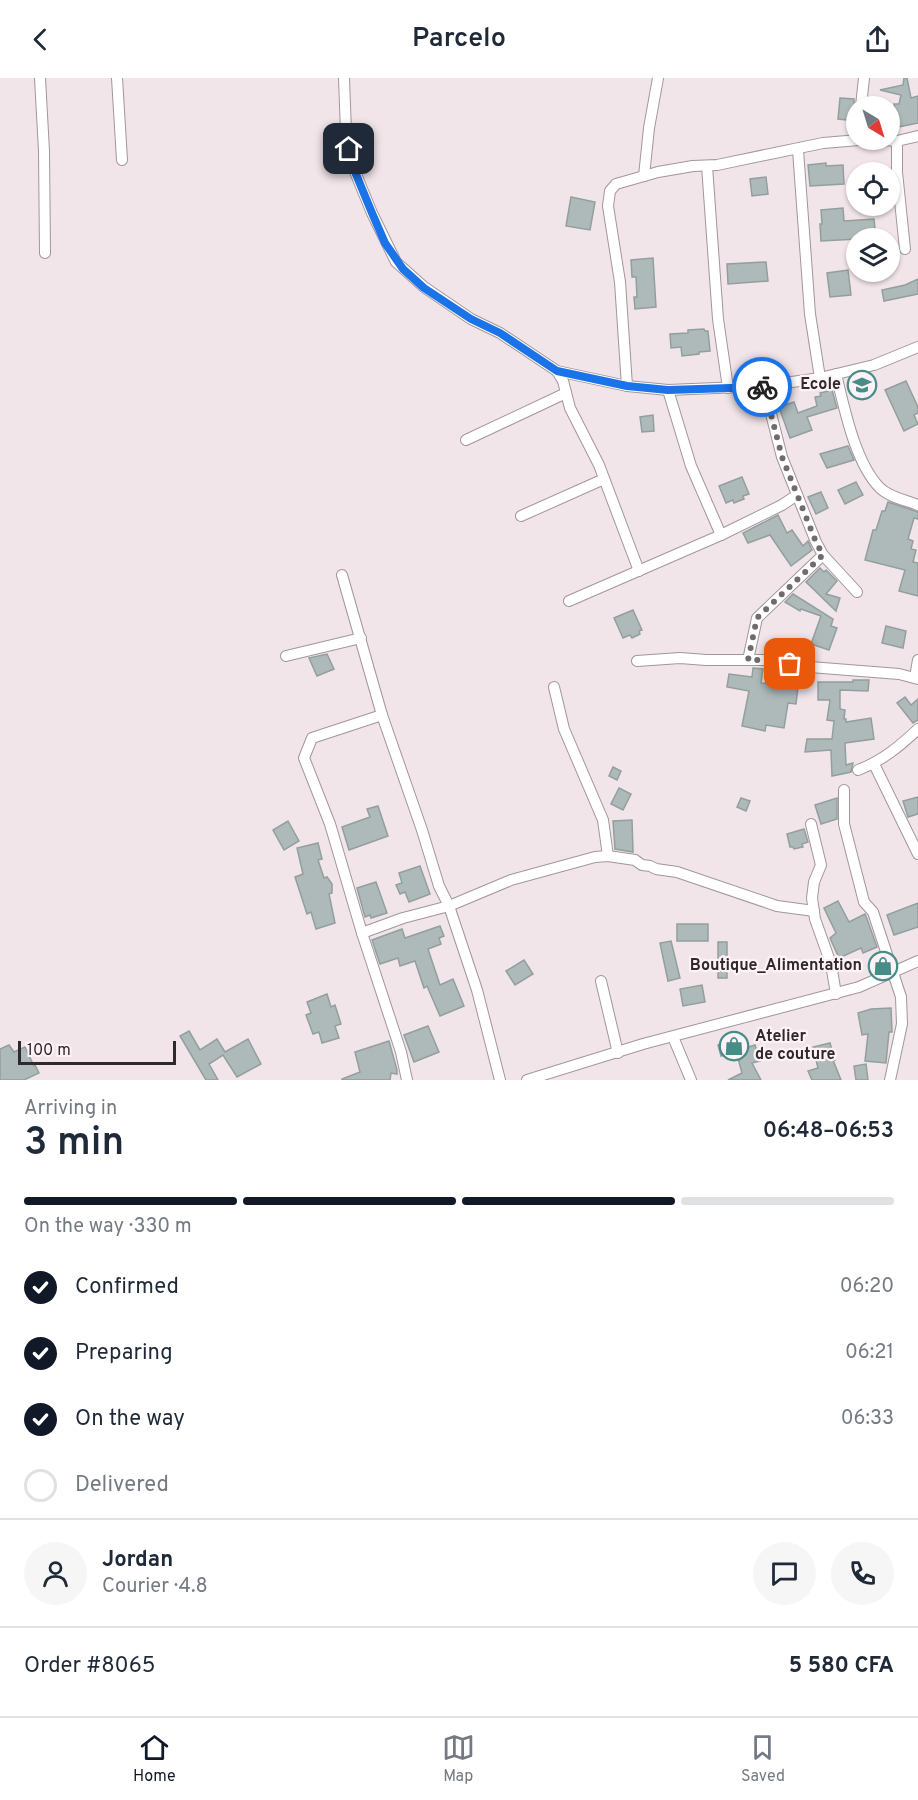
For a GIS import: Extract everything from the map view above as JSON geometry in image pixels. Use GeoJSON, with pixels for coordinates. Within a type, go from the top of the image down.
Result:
{"type":"FeatureCollection","features":[{"type":"Feature","properties":{"kind":"street"},"geometry":{"type":"LineString","coordinates":[[40,78],[44,151],[45,253]]}},
{"type":"Feature","properties":{"kind":"street"},"geometry":{"type":"LineString","coordinates":[[117,78],[122,160]]}},
{"type":"Feature","properties":{"kind":"street"},"geometry":{"type":"LineString","coordinates":[[344,78],[346,132],[353,167],[385,243],[396,262],[424,288],[471,319],[500,333],[557,371],[627,386],[668,390],[764,387],[820,378],[874,365],[918,347]]}},
{"type":"Feature","properties":{"kind":"street"},"geometry":{"type":"LineString","coordinates":[[644,176],[649,128],[658,78]]}},
{"type":"Feature","properties":{"kind":"street"},"geometry":{"type":"LineString","coordinates":[[862,96],[864,78]]}},
{"type":"Feature","properties":{"kind":"street"},"geometry":{"type":"LineString","coordinates":[[900,140],[918,136]]}},
{"type":"Feature","properties":{"kind":"street"},"geometry":{"type":"LineString","coordinates":[[627,386],[620,282],[608,206],[610,191],[616,184],[693,166],[740,162],[823,143],[846,141]]}},
{"type":"Feature","properties":{"kind":"street"},"geometry":{"type":"LineString","coordinates":[[798,150],[810,314],[820,378]]}},
{"type":"Feature","properties":{"kind":"street"},"geometry":{"type":"LineString","coordinates":[[897,150],[905,249]]}},
{"type":"Feature","properties":{"kind":"street"},"geometry":{"type":"LineString","coordinates":[[708,166],[718,319],[728,388]]}},
{"type":"Feature","properties":{"kind":"street"},"geometry":{"type":"LineString","coordinates":[[557,371],[563,381],[570,408],[599,465],[639,572]]}},
{"type":"Feature","properties":{"kind":"street"},"geometry":{"type":"LineString","coordinates":[[836,374],[848,426],[870,474],[879,487],[888,494],[918,505]]}},
{"type":"Feature","properties":{"kind":"street"},"geometry":{"type":"LineString","coordinates":[[764,387],[775,434],[796,495],[823,555],[857,592]]}},
{"type":"Feature","properties":{"kind":"street"},"geometry":{"type":"LineString","coordinates":[[668,390],[691,466],[721,535]]}},
{"type":"Feature","properties":{"kind":"street"},"geometry":{"type":"LineString","coordinates":[[466,440],[566,393]]}},
{"type":"Feature","properties":{"kind":"street"},"geometry":{"type":"LineString","coordinates":[[521,516],[604,479]]}},
{"type":"Feature","properties":{"kind":"street"},"geometry":{"type":"LineString","coordinates":[[569,601],[721,535],[782,506],[796,495]]}},
{"type":"Feature","properties":{"kind":"street"},"geometry":{"type":"LineString","coordinates":[[748,660],[757,618],[823,555]]}},
{"type":"Feature","properties":{"kind":"street"},"geometry":{"type":"LineString","coordinates":[[342,575],[382,715],[439,886],[449,906],[477,990],[500,1080]]}},
{"type":"Feature","properties":{"kind":"street"},"geometry":{"type":"LineString","coordinates":[[286,657],[361,638]]}},
{"type":"Feature","properties":{"kind":"street"},"geometry":{"type":"LineString","coordinates":[[637,662],[680,658],[771,660],[810,668],[888,672],[917,678],[918,660]]}},
{"type":"Feature","properties":{"kind":"street"},"geometry":{"type":"LineString","coordinates":[[554,687],[564,729],[603,819],[608,856]]}},
{"type":"Feature","properties":{"kind":"street"},"geometry":{"type":"LineString","coordinates":[[382,715],[312,738],[304,758],[330,824],[407,1080]]}},
{"type":"Feature","properties":{"kind":"street"},"geometry":{"type":"LineString","coordinates":[[858,770],[874,764],[918,729]]}},
{"type":"Feature","properties":{"kind":"street"},"geometry":{"type":"LineString","coordinates":[[874,764],[918,854]]}},
{"type":"Feature","properties":{"kind":"street"},"geometry":{"type":"LineString","coordinates":[[844,790],[844,824],[864,902],[873,912],[902,997],[902,1024],[890,1080]]}},
{"type":"Feature","properties":{"kind":"street"},"geometry":{"type":"LineString","coordinates":[[811,824],[821,865],[814,882],[812,898],[815,919],[831,964],[836,994]]}},
{"type":"Feature","properties":{"kind":"street"},"geometry":{"type":"LineString","coordinates":[[362,933],[403,918],[449,906],[511,880],[595,857],[608,856],[634,860],[656,869],[677,872],[777,906],[814,911]]}},
{"type":"Feature","properties":{"kind":"street"},"geometry":{"type":"LineString","coordinates":[[527,1080],[554,1076],[618,1053],[859,987],[918,961]]}},
{"type":"Feature","properties":{"kind":"street"},"geometry":{"type":"LineString","coordinates":[[601,981],[618,1053]]}},
{"type":"Feature","properties":{"kind":"street"},"geometry":{"type":"LineString","coordinates":[[673,1037],[691,1080]]}},
{"type":"Feature","properties":{"kind":"building"},"geometry":{"type":"Polygon","coordinates":[[[904,78],[907,78],[911,98],[918,96],[918,123],[900,127],[901,95],[880,90],[903,85],[904,78]]]}},
{"type":"Feature","properties":{"kind":"building"},"geometry":{"type":"Polygon","coordinates":[[[840,98],[846,98],[846,120],[838,119],[840,98]]]}},
{"type":"Feature","properties":{"kind":"building"},"geometry":{"type":"Polygon","coordinates":[[[826,163],[826,166],[843,165],[844,184],[810,186],[808,165],[826,163]]]}},
{"type":"Feature","properties":{"kind":"building"},"geometry":{"type":"Polygon","coordinates":[[[766,177],[768,194],[752,196],[750,179],[766,177]]]}},
{"type":"Feature","properties":{"kind":"building"},"geometry":{"type":"Polygon","coordinates":[[[571,197],[595,202],[590,230],[566,226],[571,197]]]}},
{"type":"Feature","properties":{"kind":"building"},"geometry":{"type":"Polygon","coordinates":[[[843,208],[844,221],[874,219],[875,228],[846,228],[846,240],[821,241],[821,210],[843,208]]]}},
{"type":"Feature","properties":{"kind":"building"},"geometry":{"type":"Polygon","coordinates":[[[653,258],[656,307],[635,309],[636,277],[632,277],[631,260],[653,258]]]}},
{"type":"Feature","properties":{"kind":"building"},"geometry":{"type":"Polygon","coordinates":[[[766,262],[768,281],[728,284],[727,264],[766,262]]]}},
{"type":"Feature","properties":{"kind":"building"},"geometry":{"type":"Polygon","coordinates":[[[846,270],[846,282],[849,282],[851,295],[830,297],[827,273],[846,270]]]}},
{"type":"Feature","properties":{"kind":"building"},"geometry":{"type":"Polygon","coordinates":[[[918,279],[918,294],[884,301],[882,290],[905,285],[918,279]]]}},
{"type":"Feature","properties":{"kind":"building"},"geometry":{"type":"Polygon","coordinates":[[[704,329],[708,331],[710,351],[682,356],[681,347],[671,348],[670,334],[704,329]]]}},
{"type":"Feature","properties":{"kind":"building"},"geometry":{"type":"Polygon","coordinates":[[[906,381],[918,407],[918,413],[914,415],[918,424],[904,431],[885,390],[906,381]]]}},
{"type":"Feature","properties":{"kind":"building"},"geometry":{"type":"Polygon","coordinates":[[[832,390],[837,408],[807,417],[812,430],[790,438],[779,407],[794,402],[798,413],[817,406],[815,397],[832,390]]]}},
{"type":"Feature","properties":{"kind":"building"},"geometry":{"type":"Polygon","coordinates":[[[653,415],[654,431],[642,432],[640,417],[653,415]]]}},
{"type":"Feature","properties":{"kind":"building"},"geometry":{"type":"Polygon","coordinates":[[[848,446],[854,460],[827,468],[820,454],[848,446]]]}},
{"type":"Feature","properties":{"kind":"building"},"geometry":{"type":"Polygon","coordinates":[[[742,477],[749,494],[734,503],[733,500],[726,503],[719,486],[742,477]]]}},
{"type":"Feature","properties":{"kind":"building"},"geometry":{"type":"Polygon","coordinates":[[[856,482],[863,495],[845,504],[838,490],[856,482]]]}},
{"type":"Feature","properties":{"kind":"building"},"geometry":{"type":"Polygon","coordinates":[[[821,492],[828,508],[816,514],[808,497],[821,492]]]}},
{"type":"Feature","properties":{"kind":"building"},"geometry":{"type":"Polygon","coordinates":[[[888,502],[918,512],[918,519],[914,518],[908,539],[913,541],[911,549],[916,550],[913,562],[918,563],[918,596],[899,591],[905,570],[865,560],[873,530],[876,530],[882,511],[885,511],[888,502]]]}},
{"type":"Feature","properties":{"kind":"building"},"geometry":{"type":"Polygon","coordinates":[[[778,515],[787,533],[792,530],[803,546],[808,541],[812,550],[791,566],[770,535],[748,543],[743,533],[778,515]]]}},
{"type":"Feature","properties":{"kind":"building"},"geometry":{"type":"Polygon","coordinates":[[[820,568],[824,572],[826,570],[837,581],[826,594],[840,598],[836,611],[806,582],[820,568]]]}},
{"type":"Feature","properties":{"kind":"building"},"geometry":{"type":"Polygon","coordinates":[[[793,594],[833,619],[831,626],[837,628],[829,650],[811,644],[821,616],[801,609],[800,611],[785,602],[793,594]]]}},
{"type":"Feature","properties":{"kind":"building"},"geometry":{"type":"Polygon","coordinates":[[[633,610],[642,630],[639,631],[640,634],[632,638],[630,635],[623,638],[614,618],[633,610]]]}},
{"type":"Feature","properties":{"kind":"building"},"geometry":{"type":"Polygon","coordinates":[[[886,626],[906,631],[903,648],[882,643],[886,626]]]}},
{"type":"Feature","properties":{"kind":"building"},"geometry":{"type":"Polygon","coordinates":[[[327,654],[334,669],[317,676],[309,658],[327,654]]]}},
{"type":"Feature","properties":{"kind":"building"},"geometry":{"type":"Polygon","coordinates":[[[753,668],[763,669],[761,683],[798,687],[796,704],[788,703],[784,728],[766,725],[765,731],[742,726],[749,691],[727,687],[729,674],[752,677],[753,668]]]}},
{"type":"Feature","properties":{"kind":"building"},"geometry":{"type":"Polygon","coordinates":[[[853,680],[869,680],[868,691],[840,690],[840,709],[845,710],[846,722],[871,718],[874,739],[845,743],[846,765],[853,763],[851,772],[832,776],[831,750],[805,752],[807,739],[832,739],[834,721],[827,720],[830,700],[818,700],[818,682],[853,682],[853,680]]]}},
{"type":"Feature","properties":{"kind":"building"},"geometry":{"type":"Polygon","coordinates":[[[905,697],[911,705],[918,699],[918,720],[913,723],[897,703],[905,697]]]}},
{"type":"Feature","properties":{"kind":"building"},"geometry":{"type":"Polygon","coordinates":[[[613,767],[621,771],[617,780],[609,776],[613,767]]]}},
{"type":"Feature","properties":{"kind":"building"},"geometry":{"type":"Polygon","coordinates":[[[619,788],[631,794],[623,810],[611,804],[619,788]]]}},
{"type":"Feature","properties":{"kind":"building"},"geometry":{"type":"Polygon","coordinates":[[[918,797],[918,814],[908,817],[903,801],[918,797]]]}},
{"type":"Feature","properties":{"kind":"building"},"geometry":{"type":"Polygon","coordinates":[[[741,798],[750,801],[746,811],[737,807],[741,798]]]}},
{"type":"Feature","properties":{"kind":"building"},"geometry":{"type":"Polygon","coordinates":[[[837,798],[837,819],[821,824],[815,805],[837,798]]]}},
{"type":"Feature","properties":{"kind":"building"},"geometry":{"type":"Polygon","coordinates":[[[378,806],[388,836],[349,850],[342,827],[370,817],[367,809],[378,806]]]}},
{"type":"Feature","properties":{"kind":"building"},"geometry":{"type":"Polygon","coordinates":[[[632,820],[633,852],[615,849],[613,821],[632,820]]]}},
{"type":"Feature","properties":{"kind":"building"},"geometry":{"type":"Polygon","coordinates":[[[288,821],[299,841],[284,850],[273,830],[288,821]]]}},
{"type":"Feature","properties":{"kind":"building"},"geometry":{"type":"Polygon","coordinates":[[[804,829],[808,842],[802,844],[803,847],[794,849],[790,847],[787,834],[804,829]]]}},
{"type":"Feature","properties":{"kind":"building"},"geometry":{"type":"Polygon","coordinates":[[[318,843],[322,859],[318,860],[324,878],[327,877],[332,884],[332,893],[329,894],[335,923],[316,929],[311,912],[307,914],[295,877],[303,874],[297,848],[318,843]]]}},
{"type":"Feature","properties":{"kind":"building"},"geometry":{"type":"Polygon","coordinates":[[[420,866],[430,894],[409,902],[405,892],[400,894],[396,885],[402,883],[399,873],[420,866]]]}},
{"type":"Feature","properties":{"kind":"building"},"geometry":{"type":"Polygon","coordinates":[[[376,882],[387,913],[371,918],[370,915],[365,917],[357,888],[376,882]]]}},
{"type":"Feature","properties":{"kind":"building"},"geometry":{"type":"Polygon","coordinates":[[[838,901],[849,922],[865,914],[877,947],[863,953],[861,948],[839,958],[830,938],[836,933],[824,908],[838,901]]]}},
{"type":"Feature","properties":{"kind":"building"},"geometry":{"type":"Polygon","coordinates":[[[918,903],[918,927],[894,935],[887,915],[918,903]]]}},
{"type":"Feature","properties":{"kind":"building"},"geometry":{"type":"Polygon","coordinates":[[[677,924],[708,924],[708,941],[677,941],[677,924]]]}},
{"type":"Feature","properties":{"kind":"building"},"geometry":{"type":"Polygon","coordinates":[[[440,926],[444,936],[439,938],[441,944],[428,949],[440,985],[453,979],[464,1006],[440,1016],[427,986],[424,988],[415,961],[400,966],[398,958],[380,964],[372,940],[402,929],[405,938],[440,926]]]}},
{"type":"Feature","properties":{"kind":"building"},"geometry":{"type":"Polygon","coordinates":[[[671,941],[680,978],[668,981],[660,943],[671,941]]]}},
{"type":"Feature","properties":{"kind":"building"},"geometry":{"type":"Polygon","coordinates":[[[718,942],[727,942],[727,978],[718,978],[718,942]]]}},
{"type":"Feature","properties":{"kind":"building"},"geometry":{"type":"Polygon","coordinates":[[[524,960],[533,974],[515,985],[506,971],[524,960]]]}},
{"type":"Feature","properties":{"kind":"building"},"geometry":{"type":"Polygon","coordinates":[[[702,985],[705,1002],[683,1006],[680,989],[702,985]]]}},
{"type":"Feature","properties":{"kind":"building"},"geometry":{"type":"Polygon","coordinates":[[[327,994],[331,1007],[335,1005],[341,1024],[335,1026],[339,1038],[322,1043],[319,1032],[313,1034],[306,1015],[311,1013],[307,1002],[327,994]]]}},
{"type":"Feature","properties":{"kind":"building"},"geometry":{"type":"Polygon","coordinates":[[[891,1008],[892,1032],[889,1032],[886,1063],[865,1061],[868,1034],[862,1035],[858,1013],[871,1009],[891,1008]]]}},
{"type":"Feature","properties":{"kind":"building"},"geometry":{"type":"Polygon","coordinates":[[[428,1026],[439,1052],[414,1062],[404,1035],[428,1026]]]}},
{"type":"Feature","properties":{"kind":"building"},"geometry":{"type":"Polygon","coordinates":[[[189,1031],[200,1050],[217,1039],[225,1052],[248,1039],[261,1064],[237,1077],[223,1055],[209,1064],[218,1080],[206,1080],[180,1036],[189,1031]]]}},
{"type":"Feature","properties":{"kind":"building"},"geometry":{"type":"Polygon","coordinates":[[[389,1041],[397,1070],[397,1074],[391,1073],[390,1080],[342,1080],[360,1072],[355,1052],[389,1041]]]}},
{"type":"Feature","properties":{"kind":"building"},"geometry":{"type":"Polygon","coordinates":[[[728,1042],[732,1053],[721,1056],[718,1045],[728,1042]]]}},
{"type":"Feature","properties":{"kind":"building"},"geometry":{"type":"Polygon","coordinates":[[[830,1043],[835,1060],[833,1060],[841,1080],[812,1080],[808,1071],[818,1068],[813,1047],[830,1043]]]}},
{"type":"Feature","properties":{"kind":"building"},"geometry":{"type":"Polygon","coordinates":[[[9,1045],[14,1052],[25,1047],[39,1073],[24,1080],[0,1080],[0,1049],[9,1045]]]}},
{"type":"Feature","properties":{"kind":"building"},"geometry":{"type":"Polygon","coordinates":[[[755,1045],[760,1061],[752,1063],[761,1080],[728,1080],[742,1073],[736,1051],[755,1045]]]}},
{"type":"Feature","properties":{"kind":"building"},"geometry":{"type":"Polygon","coordinates":[[[866,1064],[868,1080],[856,1080],[854,1066],[866,1064]]]}},
{"type":"Feature","properties":{"kind":"way so far"},"geometry":{"type":"LineString","coordinates":[[762,387],[764,387],[782,457],[823,555],[757,618],[748,660],[771,660],[790,664]]}},
{"type":"Feature","properties":{"kind":"place","name":"Ecole"},"geometry":{"type":"Point","coordinates":[862,385]}},
{"type":"Feature","properties":{"kind":"place","name":"Boutique_Alimentation"},"geometry":{"type":"Point","coordinates":[883,966]}},
{"type":"Feature","properties":{"kind":"place","name":"Atelier de couture"},"geometry":{"type":"Point","coordinates":[734,1046]}},
{"type":"Feature","properties":{"kind":"route"},"geometry":{"type":"LineString","coordinates":[[349,149],[353,167],[372,213],[396,262],[424,288],[471,319],[500,333],[557,371],[627,386],[668,390],[762,387]]}}]}
